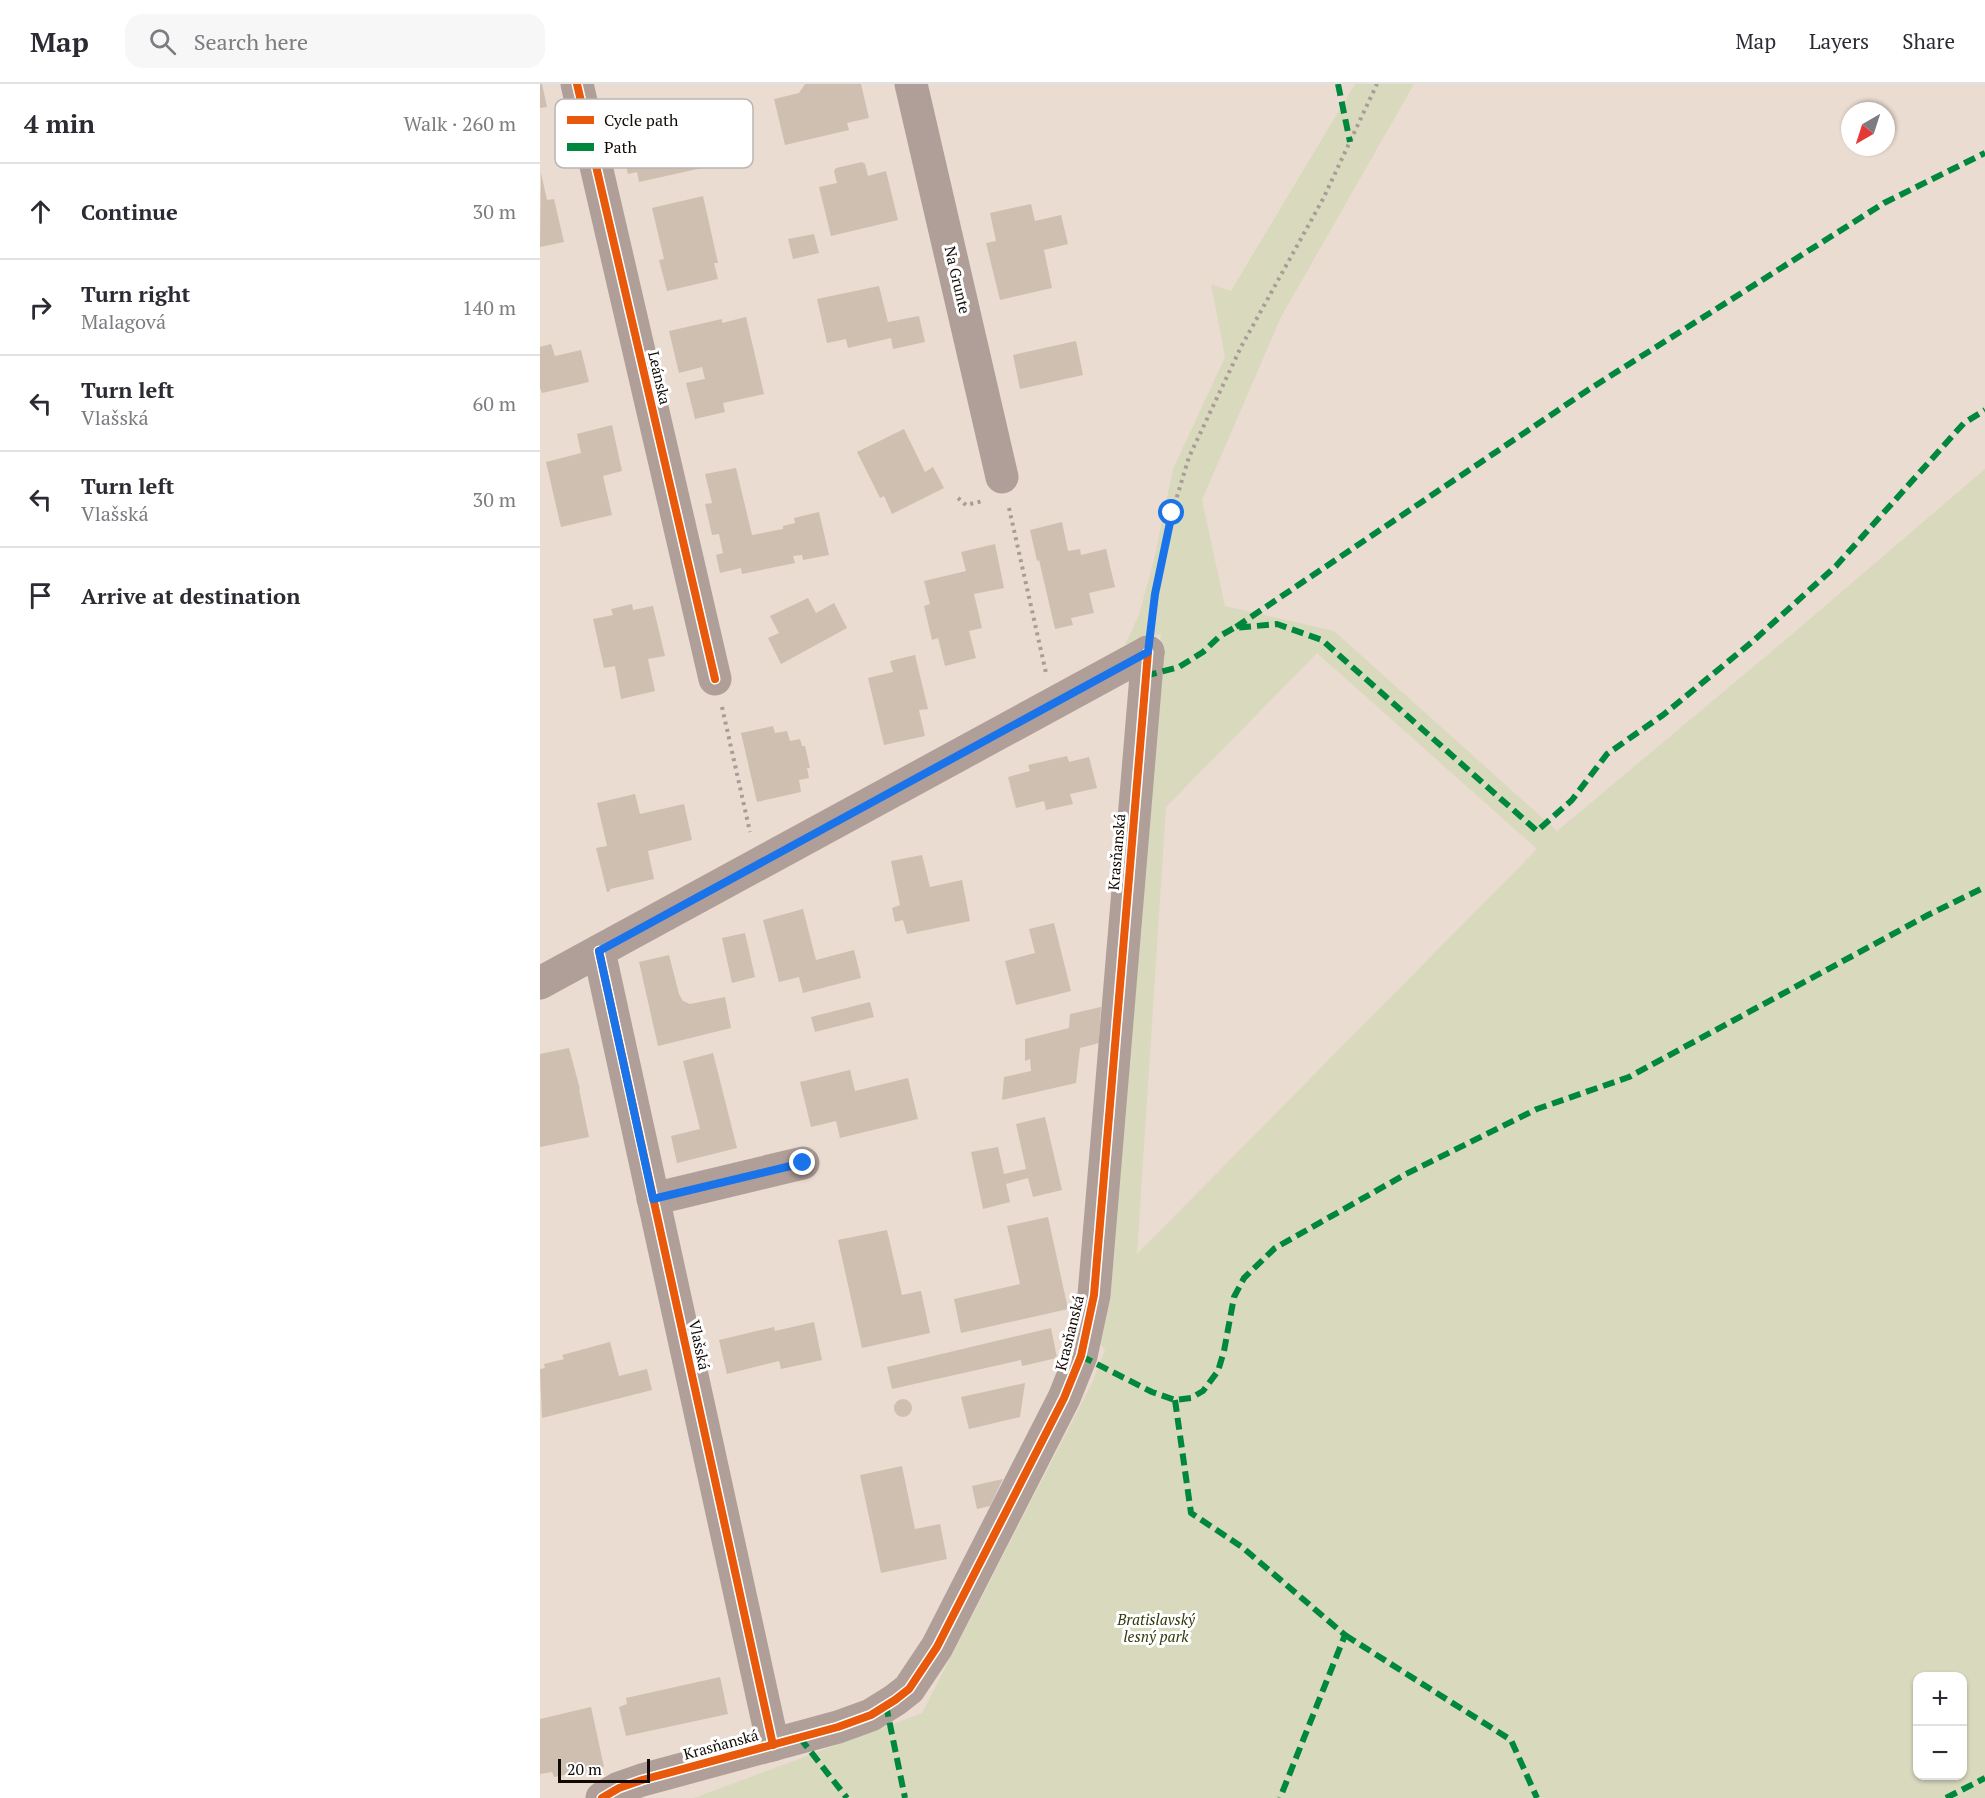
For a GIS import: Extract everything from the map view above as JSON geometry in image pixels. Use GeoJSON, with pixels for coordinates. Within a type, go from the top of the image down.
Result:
{"type":"FeatureCollection","features":[{"type":"Feature","properties":{"kind":"street","name":"Leánska"},"geometry":{"type":"LineString","coordinates":[[577,84],[580,99]]}},
{"type":"Feature","properties":{"kind":"street","name":"Na Grunte"},"geometry":{"type":"LineString","coordinates":[[911,84],[999,494]]}},
{"type":"Feature","properties":{"kind":"street","name":"Leánska"},"geometry":{"type":"LineString","coordinates":[[596,168],[715,679]]}},
{"type":"Feature","properties":{"kind":"street"},"geometry":{"type":"LineString","coordinates":[[540,983],[1148,652]]}},
{"type":"Feature","properties":{"kind":"street","name":"Krasňanská"},"geometry":{"type":"LineString","coordinates":[[602,1798],[619,1788],[642,1780],[838,1727],[871,1715],[909,1689],[937,1647],[1064,1398],[1081,1356],[1094,1294],[1148,652]]}},
{"type":"Feature","properties":{"kind":"street","name":"Vlašská"},"geometry":{"type":"LineString","coordinates":[[599,951],[773,1744]]}},
{"type":"Feature","properties":{"kind":"street"},"geometry":{"type":"LineString","coordinates":[[653,1199],[803,1163]]}},
{"type":"Feature","properties":{"kind":"path"},"geometry":{"type":"LineString","coordinates":[[1148,652],[1157,583],[1172,513],[1189,457],[1241,347],[1323,199],[1377,84]]}},
{"type":"Feature","properties":{"kind":"path"},"geometry":{"type":"LineString","coordinates":[[958,498],[966,505],[999,494],[1053,703]]}},
{"type":"Feature","properties":{"kind":"path"},"geometry":{"type":"LineString","coordinates":[[715,679],[758,864]]}},
{"type":"Feature","properties":{"kind":"green space","name":"Bratislavský lesný park"},"geometry":{"type":"Polygon","coordinates":[[[1355,84],[1414,84],[1281,317],[1202,500],[1225,606],[1334,631],[1557,831],[1985,469],[1985,1798],[694,1798],[922,1713],[1092,1383],[1105,1350],[1098,1341],[1126,1114],[1131,996],[1161,634],[1125,645],[1139,615],[1153,564],[1173,469],[1225,357],[1211,284],[1231,291],[1355,84]],[[1317,653],[1166,807],[1137,1254],[1537,849],[1317,653]]]}},
{"type":"Feature","properties":{"kind":"building"},"geometry":{"type":"Polygon","coordinates":[[[540,84],[542,84],[547,107],[540,108],[540,84]]]}},
{"type":"Feature","properties":{"kind":"building"},"geometry":{"type":"Polygon","coordinates":[[[805,84],[861,84],[869,118],[847,123],[849,130],[785,145],[774,99],[799,93],[805,84]]]}},
{"type":"Feature","properties":{"kind":"building"},"geometry":{"type":"Polygon","coordinates":[[[862,162],[865,164],[868,176],[886,171],[898,220],[831,236],[819,187],[837,183],[834,171],[836,168],[862,162]]]}},
{"type":"Feature","properties":{"kind":"building"},"geometry":{"type":"Polygon","coordinates":[[[627,168],[702,168],[639,182],[637,172],[628,174],[627,168]]]}},
{"type":"Feature","properties":{"kind":"building"},"geometry":{"type":"Polygon","coordinates":[[[541,173],[547,200],[554,199],[564,242],[540,247],[541,173]]]}},
{"type":"Feature","properties":{"kind":"building"},"geometry":{"type":"Polygon","coordinates":[[[703,196],[718,263],[714,263],[718,279],[667,291],[659,260],[664,259],[652,208],[703,196]]]}},
{"type":"Feature","properties":{"kind":"building"},"geometry":{"type":"Polygon","coordinates":[[[1031,204],[1035,221],[1061,215],[1068,244],[1044,250],[1052,288],[1000,300],[986,243],[996,241],[990,213],[1031,204]]]}},
{"type":"Feature","properties":{"kind":"building"},"geometry":{"type":"Polygon","coordinates":[[[814,234],[819,253],[793,259],[788,239],[814,234]]]}},
{"type":"Feature","properties":{"kind":"building"},"geometry":{"type":"Polygon","coordinates":[[[879,286],[888,322],[919,316],[925,342],[893,349],[891,338],[848,348],[846,339],[827,343],[817,299],[879,286]]]}},
{"type":"Feature","properties":{"kind":"building"},"geometry":{"type":"Polygon","coordinates":[[[746,317],[764,394],[723,403],[725,412],[695,419],[686,383],[705,379],[702,367],[679,373],[669,331],[722,319],[722,323],[746,317]]]}},
{"type":"Feature","properties":{"kind":"building"},"geometry":{"type":"Polygon","coordinates":[[[1076,341],[1083,375],[1020,389],[1013,355],[1076,341]]]}},
{"type":"Feature","properties":{"kind":"building"},"geometry":{"type":"Polygon","coordinates":[[[551,344],[555,356],[581,350],[589,382],[542,393],[540,347],[551,344]]]}},
{"type":"Feature","properties":{"kind":"building"},"geometry":{"type":"Polygon","coordinates":[[[612,425],[622,471],[603,476],[612,515],[561,527],[546,462],[581,453],[577,434],[612,425]]]}},
{"type":"Feature","properties":{"kind":"building"},"geometry":{"type":"Polygon","coordinates":[[[904,429],[925,472],[933,467],[944,488],[892,514],[884,496],[880,498],[857,452],[904,429]]]}},
{"type":"Feature","properties":{"kind":"building"},"geometry":{"type":"Polygon","coordinates":[[[736,468],[752,535],[783,529],[783,526],[795,523],[794,518],[819,512],[829,555],[803,560],[802,555],[793,556],[795,563],[742,574],[741,568],[720,573],[716,555],[723,553],[719,534],[712,535],[705,504],[712,503],[705,474],[736,468]]]}},
{"type":"Feature","properties":{"kind":"building"},"geometry":{"type":"Polygon","coordinates":[[[1062,522],[1068,551],[1080,549],[1081,555],[1106,549],[1115,587],[1089,593],[1094,613],[1071,618],[1073,625],[1055,629],[1030,530],[1062,522]]]}},
{"type":"Feature","properties":{"kind":"building"},"geometry":{"type":"Polygon","coordinates":[[[995,544],[1004,588],[974,594],[982,628],[969,631],[976,658],[945,666],[938,638],[932,640],[924,606],[930,604],[924,581],[966,571],[961,552],[995,544]]]}},
{"type":"Feature","properties":{"kind":"building"},"geometry":{"type":"Polygon","coordinates":[[[808,598],[816,613],[834,603],[847,628],[781,664],[768,638],[779,633],[770,616],[808,598]]]}},
{"type":"Feature","properties":{"kind":"building"},"geometry":{"type":"Polygon","coordinates":[[[632,604],[633,610],[653,606],[665,656],[648,659],[655,691],[621,699],[615,666],[604,668],[593,619],[613,615],[611,609],[632,604]]]}},
{"type":"Feature","properties":{"kind":"building"},"geometry":{"type":"Polygon","coordinates":[[[915,655],[928,709],[919,710],[925,736],[884,745],[868,678],[893,672],[890,661],[915,655]]]}},
{"type":"Feature","properties":{"kind":"building"},"geometry":{"type":"Polygon","coordinates":[[[773,726],[775,733],[787,731],[790,741],[800,739],[802,746],[805,746],[810,768],[807,768],[809,778],[799,780],[801,792],[757,802],[741,733],[773,726]]]}},
{"type":"Feature","properties":{"kind":"building"},"geometry":{"type":"Polygon","coordinates":[[[1067,756],[1069,762],[1089,757],[1097,788],[1070,794],[1073,804],[1046,810],[1044,801],[1016,808],[1008,777],[1030,771],[1028,765],[1067,756]]]}},
{"type":"Feature","properties":{"kind":"building"},"geometry":{"type":"Polygon","coordinates":[[[635,794],[640,814],[684,804],[692,840],[648,851],[654,879],[610,889],[607,892],[596,848],[607,846],[597,803],[635,794]]]}},
{"type":"Feature","properties":{"kind":"building"},"geometry":{"type":"Polygon","coordinates":[[[922,855],[930,887],[962,880],[970,921],[907,934],[903,920],[895,922],[892,908],[900,905],[891,861],[922,855]]]}},
{"type":"Feature","properties":{"kind":"building"},"geometry":{"type":"Polygon","coordinates":[[[803,909],[816,960],[854,950],[861,978],[803,993],[799,977],[779,982],[763,920],[803,909]]]}},
{"type":"Feature","properties":{"kind":"building"},"geometry":{"type":"Polygon","coordinates":[[[1054,923],[1071,991],[1016,1005],[1005,961],[1035,953],[1029,929],[1054,923]]]}},
{"type":"Feature","properties":{"kind":"building"},"geometry":{"type":"Polygon","coordinates":[[[745,933],[755,977],[732,983],[722,938],[745,933]]]}},
{"type":"Feature","properties":{"kind":"building"},"geometry":{"type":"Polygon","coordinates":[[[669,955],[683,1001],[690,1004],[725,997],[731,1028],[658,1046],[639,962],[669,955]]]}},
{"type":"Feature","properties":{"kind":"building"},"geometry":{"type":"Polygon","coordinates":[[[870,1002],[874,1017],[815,1032],[811,1017],[870,1002]]]}},
{"type":"Feature","properties":{"kind":"building"},"geometry":{"type":"Polygon","coordinates":[[[1101,1007],[1099,1043],[1080,1048],[1076,1083],[1002,1100],[1004,1077],[1031,1071],[1030,1059],[1025,1061],[1025,1039],[1069,1028],[1070,1014],[1101,1007]]]}},
{"type":"Feature","properties":{"kind":"building"},"geometry":{"type":"Polygon","coordinates":[[[569,1048],[589,1137],[540,1147],[540,1054],[569,1048]]]}},
{"type":"Feature","properties":{"kind":"building"},"geometry":{"type":"Polygon","coordinates":[[[713,1053],[737,1148],[677,1163],[671,1136],[700,1129],[683,1061],[713,1053]]]}},
{"type":"Feature","properties":{"kind":"building"},"geometry":{"type":"Polygon","coordinates":[[[850,1070],[855,1091],[908,1078],[918,1119],[840,1138],[836,1121],[811,1127],[800,1082],[850,1070]]]}},
{"type":"Feature","properties":{"kind":"building"},"geometry":{"type":"Polygon","coordinates":[[[1045,1117],[1062,1190],[1033,1197],[1028,1178],[1006,1184],[1010,1202],[983,1209],[971,1152],[998,1147],[1004,1174],[1026,1169],[1016,1124],[1045,1117]]]}},
{"type":"Feature","properties":{"kind":"building"},"geometry":{"type":"Polygon","coordinates":[[[1048,1217],[1068,1309],[961,1333],[954,1299],[1020,1284],[1007,1226],[1048,1217]]]}},
{"type":"Feature","properties":{"kind":"building"},"geometry":{"type":"Polygon","coordinates":[[[887,1230],[902,1295],[921,1291],[930,1333],[862,1348],[838,1240],[887,1230]]]}},
{"type":"Feature","properties":{"kind":"building"},"geometry":{"type":"Polygon","coordinates":[[[814,1322],[822,1360],[781,1369],[779,1361],[727,1374],[719,1340],[774,1327],[775,1331],[814,1322]]]}},
{"type":"Feature","properties":{"kind":"building"},"geometry":{"type":"Polygon","coordinates":[[[1051,1328],[1057,1358],[1022,1366],[1021,1360],[892,1389],[887,1367],[1051,1328]]]}},
{"type":"Feature","properties":{"kind":"building"},"geometry":{"type":"Polygon","coordinates":[[[610,1342],[619,1376],[647,1369],[652,1390],[542,1418],[540,1369],[545,1368],[544,1364],[564,1359],[562,1355],[610,1342]]]}},
{"type":"Feature","properties":{"kind":"building"},"geometry":{"type":"Polygon","coordinates":[[[1025,1383],[1020,1417],[969,1429],[961,1397],[1025,1383]]]}},
{"type":"Feature","properties":{"kind":"building"},"geometry":{"type":"Polygon","coordinates":[[[903,1399],[909,1402],[912,1408],[909,1414],[903,1417],[897,1414],[894,1408],[897,1402],[903,1399]]]}},
{"type":"Feature","properties":{"kind":"building"},"geometry":{"type":"Polygon","coordinates":[[[902,1466],[915,1529],[940,1524],[947,1559],[881,1573],[860,1475],[902,1466]]]}},
{"type":"Feature","properties":{"kind":"building"},"geometry":{"type":"Polygon","coordinates":[[[1003,1479],[990,1506],[977,1509],[972,1486],[1003,1479]]]}},
{"type":"Feature","properties":{"kind":"building"},"geometry":{"type":"Polygon","coordinates":[[[720,1677],[728,1714],[626,1736],[619,1707],[627,1704],[626,1698],[720,1677]]]}},
{"type":"Feature","properties":{"kind":"building"},"geometry":{"type":"Polygon","coordinates":[[[591,1707],[604,1767],[554,1777],[552,1772],[540,1774],[540,1719],[591,1707]]]}},
{"type":"Feature","properties":{"kind":"marked path"},"geometry":{"type":"LineString","coordinates":[[1338,84],[1350,142]]}},
{"type":"Feature","properties":{"kind":"marked path"},"geometry":{"type":"LineString","coordinates":[[1236,627],[1588,390],[1884,203],[1985,153]]}},
{"type":"Feature","properties":{"kind":"marked path"},"geometry":{"type":"LineString","coordinates":[[1145,676],[1179,667],[1234,628],[1277,624],[1322,640],[1537,831],[1572,800],[1607,754],[1663,715],[1752,642],[1836,566],[1964,423],[1985,410]]}},
{"type":"Feature","properties":{"kind":"marked path"},"geometry":{"type":"LineString","coordinates":[[1081,1356],[1152,1392],[1175,1400],[1191,1398],[1203,1391],[1218,1371],[1234,1297],[1244,1278],[1275,1248],[1406,1174],[1537,1109],[1629,1077],[1928,915],[1985,887]]}},
{"type":"Feature","properties":{"kind":"marked path"},"geometry":{"type":"LineString","coordinates":[[1175,1400],[1191,1513],[1242,1547],[1345,1635],[1280,1798]]}},
{"type":"Feature","properties":{"kind":"marked path"},"geometry":{"type":"LineString","coordinates":[[1345,1635],[1511,1740],[1537,1798]]}},
{"type":"Feature","properties":{"kind":"marked path"},"geometry":{"type":"LineString","coordinates":[[886,1705],[905,1798]]}},
{"type":"Feature","properties":{"kind":"marked path"},"geometry":{"type":"LineString","coordinates":[[800,1738],[847,1798]]}},
{"type":"Feature","properties":{"kind":"marked path"},"geometry":{"type":"LineString","coordinates":[[1946,1798],[1985,1778]]}},
{"type":"Feature","properties":{"kind":"cycle path"},"geometry":{"type":"LineString","coordinates":[[577,84],[580,99]]}},
{"type":"Feature","properties":{"kind":"cycle path"},"geometry":{"type":"LineString","coordinates":[[596,168],[715,679]]}},
{"type":"Feature","properties":{"kind":"cycle path"},"geometry":{"type":"LineString","coordinates":[[602,1798],[619,1788],[642,1780],[838,1727],[871,1715],[909,1689],[937,1647],[1064,1398],[1081,1356],[1094,1295],[1148,652]]}},
{"type":"Feature","properties":{"kind":"cycle path"},"geometry":{"type":"LineString","coordinates":[[599,951],[773,1745]]}},
{"type":"Feature","properties":{"kind":"route"},"geometry":{"type":"LineString","coordinates":[[803,1163],[653,1199],[599,951],[1148,652],[1155,594],[1172,513]]}}]}
